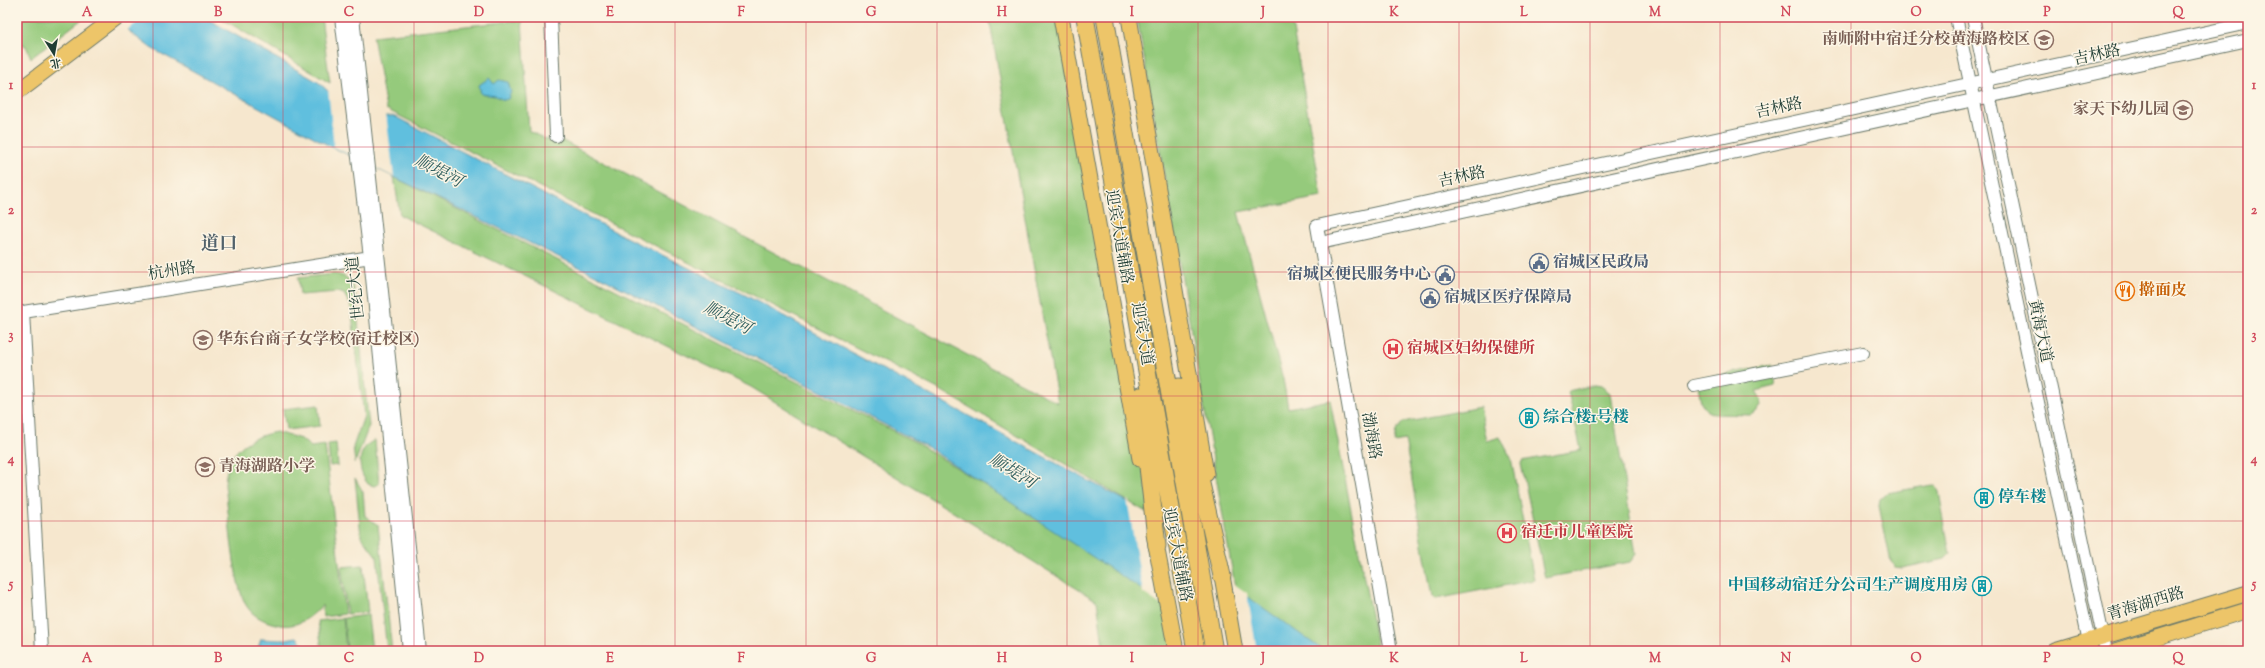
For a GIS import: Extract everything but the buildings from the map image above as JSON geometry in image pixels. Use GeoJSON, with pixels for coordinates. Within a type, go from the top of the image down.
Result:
{"type":"FeatureCollection","features":[{"type":"Feature","properties":{"kind":"highway"},"geometry":{"type":"LineString","coordinates":[[1076,17],[1082,46],[1097,84]]}},
{"type":"Feature","properties":{"kind":"highway","name":"迎宾大道"},"geometry":{"type":"LineString","coordinates":[[1085,17],[1196,651]]}},
{"type":"Feature","properties":{"kind":"highway","name":"迎宾大道"},"geometry":{"type":"LineString","coordinates":[[1105,17],[1214,651]]}},
{"type":"Feature","properties":{"kind":"highway"},"geometry":{"type":"LineString","coordinates":[[1113,17],[1122,70],[1121,112]]}},
{"type":"Feature","properties":{"kind":"highway"},"geometry":{"type":"LineString","coordinates":[[1125,136],[1148,216],[1173,365],[1221,568]]}},
{"type":"Feature","properties":{"kind":"highway"},"geometry":{"type":"LineString","coordinates":[[1130,272],[1134,349],[1151,507],[1157,546]]}},
{"type":"Feature","properties":{"kind":"main road","name":"迎宾大道辅路"},"geometry":{"type":"LineString","coordinates":[[1062,17],[1151,507]]}},
{"type":"Feature","properties":{"kind":"main road"},"geometry":{"type":"LineString","coordinates":[[1129,17],[1198,420],[1235,651]]}},
{"type":"Feature","properties":{"kind":"main road"},"geometry":{"type":"LineString","coordinates":[[17,92],[111,21]]}},
{"type":"Feature","properties":{"kind":"main road","name":"迎宾大道辅路"},"geometry":{"type":"LineString","coordinates":[[1157,546],[1176,651]]}},
{"type":"Feature","properties":{"kind":"main road","name":"青海湖西路"},"geometry":{"type":"LineString","coordinates":[[2055,651],[2105,644],[2248,593]]}},
{"type":"Feature","properties":{"kind":"main road"},"geometry":{"type":"LineString","coordinates":[[2115,651],[2248,610]]}},
{"type":"Feature","properties":{"kind":"street","name":"世纪大道"},"geometry":{"type":"LineString","coordinates":[[341,17],[351,93],[364,166],[420,651]]}},
{"type":"Feature","properties":{"kind":"street","name":"世纪大道"},"geometry":{"type":"LineString","coordinates":[[353,17],[362,100],[364,166]]}},
{"type":"Feature","properties":{"kind":"street"},"geometry":{"type":"LineString","coordinates":[[551,17],[556,136]]}},
{"type":"Feature","properties":{"kind":"street","name":"黄海大道"},"geometry":{"type":"LineString","coordinates":[[1956,17],[2090,646]]}},
{"type":"Feature","properties":{"kind":"street","name":"黄海大道"},"geometry":{"type":"LineString","coordinates":[[1973,17],[2105,644]]}},
{"type":"Feature","properties":{"kind":"street","name":"吉林路"},"geometry":{"type":"LineString","coordinates":[[1317,226],[1970,84],[1986,82],[2248,23]]}},
{"type":"Feature","properties":{"kind":"street","name":"吉林路"},"geometry":{"type":"LineString","coordinates":[[1320,243],[2248,40]]}},
{"type":"Feature","properties":{"kind":"street","name":"渤海路"},"geometry":{"type":"LineString","coordinates":[[1317,226],[1391,651]]}},
{"type":"Feature","properties":{"kind":"street","name":"世纪大道"},"geometry":{"type":"LineString","coordinates":[[374,256],[409,651]]}},
{"type":"Feature","properties":{"kind":"street","name":"杭州路"},"geometry":{"type":"LineString","coordinates":[[20,312],[374,256]]}},
{"type":"Feature","properties":{"kind":"street"},"geometry":{"type":"LineString","coordinates":[[20,312],[42,651]]}},
{"type":"Feature","properties":{"kind":"street"},"geometry":{"type":"LineString","coordinates":[[1694,386],[1862,353]]}},
{"type":"Feature","properties":{"kind":"green space"},"geometry":{"type":"Polygon","coordinates":[[[17,17],[85,17],[31,58],[26,46],[17,42],[17,17]]]}},
{"type":"Feature","properties":{"kind":"green space"},"geometry":{"type":"Polygon","coordinates":[[[219,17],[321,17],[330,83],[219,17]]]}},
{"type":"Feature","properties":{"kind":"green space"},"geometry":{"type":"Polygon","coordinates":[[[989,17],[1058,17],[1150,505],[1146,512],[942,391],[386,109],[373,36],[522,20],[529,131],[549,141],[563,141],[1058,403],[989,17]]]}},
{"type":"Feature","properties":{"kind":"green space"},"geometry":{"type":"Polygon","coordinates":[[[1137,17],[1291,17],[1322,197],[1238,212],[1283,379],[1288,408],[1330,400],[1378,651],[1246,651],[1137,17]]]}},
{"type":"Feature","properties":{"kind":"green space"},"geometry":{"type":"Polygon","coordinates":[[[394,177],[917,443],[1167,599],[1176,651],[1104,651],[1097,601],[751,387],[400,215],[394,177]]]}},
{"type":"Feature","properties":{"kind":"green space"},"geometry":{"type":"Polygon","coordinates":[[[334,274],[343,276],[349,280],[355,294],[369,426],[355,463],[353,447],[364,416],[351,306],[344,294],[338,292],[300,295],[298,278],[334,274]]]}},
{"type":"Feature","properties":{"kind":"green space"},"geometry":{"type":"Polygon","coordinates":[[[1772,365],[1776,386],[1756,391],[1761,399],[1761,405],[1756,412],[1750,415],[1714,414],[1707,411],[1701,402],[1697,380],[1772,365]]]}},
{"type":"Feature","properties":{"kind":"green space"},"geometry":{"type":"Polygon","coordinates":[[[1595,385],[1601,386],[1610,393],[1636,554],[1630,562],[1545,578],[1521,464],[1522,461],[1581,450],[1568,391],[1595,385]]]}},
{"type":"Feature","properties":{"kind":"green space"},"geometry":{"type":"Polygon","coordinates":[[[318,405],[320,426],[286,430],[283,409],[318,405]]]}},
{"type":"Feature","properties":{"kind":"green space"},"geometry":{"type":"Polygon","coordinates":[[[1480,407],[1487,441],[1500,437],[1511,458],[1534,580],[1436,599],[1432,597],[1405,440],[1394,442],[1396,431],[1403,422],[1480,407]]]}},
{"type":"Feature","properties":{"kind":"green space"},"geometry":{"type":"Polygon","coordinates":[[[276,432],[301,439],[311,447],[325,445],[345,614],[323,617],[322,605],[314,614],[304,621],[292,625],[280,625],[254,615],[248,608],[243,598],[232,550],[225,485],[226,473],[234,455],[240,448],[256,438],[276,432]]]}},
{"type":"Feature","properties":{"kind":"green space"},"geometry":{"type":"Polygon","coordinates":[[[375,440],[379,484],[374,486],[368,484],[364,478],[360,466],[360,459],[365,448],[375,440]]]}},
{"type":"Feature","properties":{"kind":"green space"},"geometry":{"type":"Polygon","coordinates":[[[336,443],[338,465],[330,466],[328,444],[336,443]]]}},
{"type":"Feature","properties":{"kind":"green space"},"geometry":{"type":"Polygon","coordinates":[[[355,478],[363,492],[365,516],[378,525],[392,651],[387,651],[377,557],[361,536],[355,478]]]}},
{"type":"Feature","properties":{"kind":"green space"},"geometry":{"type":"Polygon","coordinates":[[[1932,485],[1936,486],[1939,492],[1950,554],[1945,559],[1902,568],[1896,567],[1891,562],[1879,506],[1880,499],[1887,493],[1932,485]]]}},
{"type":"Feature","properties":{"kind":"green space"},"geometry":{"type":"Polygon","coordinates":[[[363,565],[368,612],[347,614],[341,567],[363,565]]]}},
{"type":"Feature","properties":{"kind":"green space"},"geometry":{"type":"Polygon","coordinates":[[[368,615],[372,651],[347,651],[344,618],[368,615]]]}},
{"type":"Feature","properties":{"kind":"green space"},"geometry":{"type":"Polygon","coordinates":[[[343,618],[346,651],[322,651],[318,621],[343,618]]]}},
{"type":"Feature","properties":{"kind":"water","name":"顺堤河"},"geometry":{"type":"Polygon","coordinates":[[[119,17],[204,17],[318,82],[328,91],[386,116],[394,116],[633,241],[745,295],[1128,502],[1141,521],[1324,651],[1234,651],[926,446],[608,281],[328,145],[151,48],[131,33],[119,17]]]}},
{"type":"Feature","properties":{"kind":"water"},"geometry":{"type":"Polygon","coordinates":[[[489,78],[494,84],[499,80],[508,82],[511,92],[508,99],[504,100],[495,96],[481,94],[479,85],[489,78]]]}},
{"type":"Feature","properties":{"kind":"water"},"geometry":{"type":"Polygon","coordinates":[[[297,637],[302,643],[302,651],[257,651],[261,639],[281,640],[297,637]]]}},
{"type":"Feature","properties":{"kind":"pier"},"geometry":{"type":"Polygon","coordinates":[[[117,17],[145,17],[127,30],[117,17]]]}},
{"type":"Feature","properties":{"kind":"pier"},"geometry":{"type":"Polygon","coordinates":[[[328,89],[386,114],[394,177],[334,147],[328,89]]]}},
{"type":"Feature","properties":{"kind":"pier"},"geometry":{"type":"Polygon","coordinates":[[[1127,499],[1142,520],[1247,593],[1257,651],[1230,651],[1143,593],[1127,499]]]}},
{"type":"Feature","properties":{"kind":"place","name":"南师附中宿迁分校黄海路校区"},"geometry":{"type":"Point","coordinates":[2044,40]}},
{"type":"Feature","properties":{"kind":"place","name":"家天下幼儿园"},"geometry":{"type":"Point","coordinates":[2183,110]}},
{"type":"Feature","properties":{"kind":"place","name":"宿城区民政局"},"geometry":{"type":"Point","coordinates":[1539,263]}},
{"type":"Feature","properties":{"kind":"place","name":"宿城区便民服务中心"},"geometry":{"type":"Point","coordinates":[1445,275]}},
{"type":"Feature","properties":{"kind":"place","name":"擀面皮"},"geometry":{"type":"Point","coordinates":[2125,291]}},
{"type":"Feature","properties":{"kind":"place","name":"宿城区医疗保障局"},"geometry":{"type":"Point","coordinates":[1430,298]}},
{"type":"Feature","properties":{"kind":"place","name":"华东台商子女学校(宿迁校区)"},"geometry":{"type":"Point","coordinates":[203,340]}},
{"type":"Feature","properties":{"kind":"place","name":"宿城区妇幼保健所"},"geometry":{"type":"Point","coordinates":[1393,349]}},
{"type":"Feature","properties":{"kind":"place","name":"综合楼1号楼"},"geometry":{"type":"Point","coordinates":[1529,418]}},
{"type":"Feature","properties":{"kind":"place","name":"青海湖路小学"},"geometry":{"type":"Point","coordinates":[205,467]}},
{"type":"Feature","properties":{"kind":"place","name":"停车楼"},"geometry":{"type":"Point","coordinates":[1984,498]}},
{"type":"Feature","properties":{"kind":"place","name":"宿迁市儿童医院"},"geometry":{"type":"Point","coordinates":[1507,533]}},
{"type":"Feature","properties":{"kind":"place","name":"中国移动宿迁分公司生产调度用房"},"geometry":{"type":"Point","coordinates":[1982,586]}},
{"type":"Feature","properties":{"kind":"district","name":"道口"},"geometry":{"type":"Point","coordinates":[219,245]}}]}
